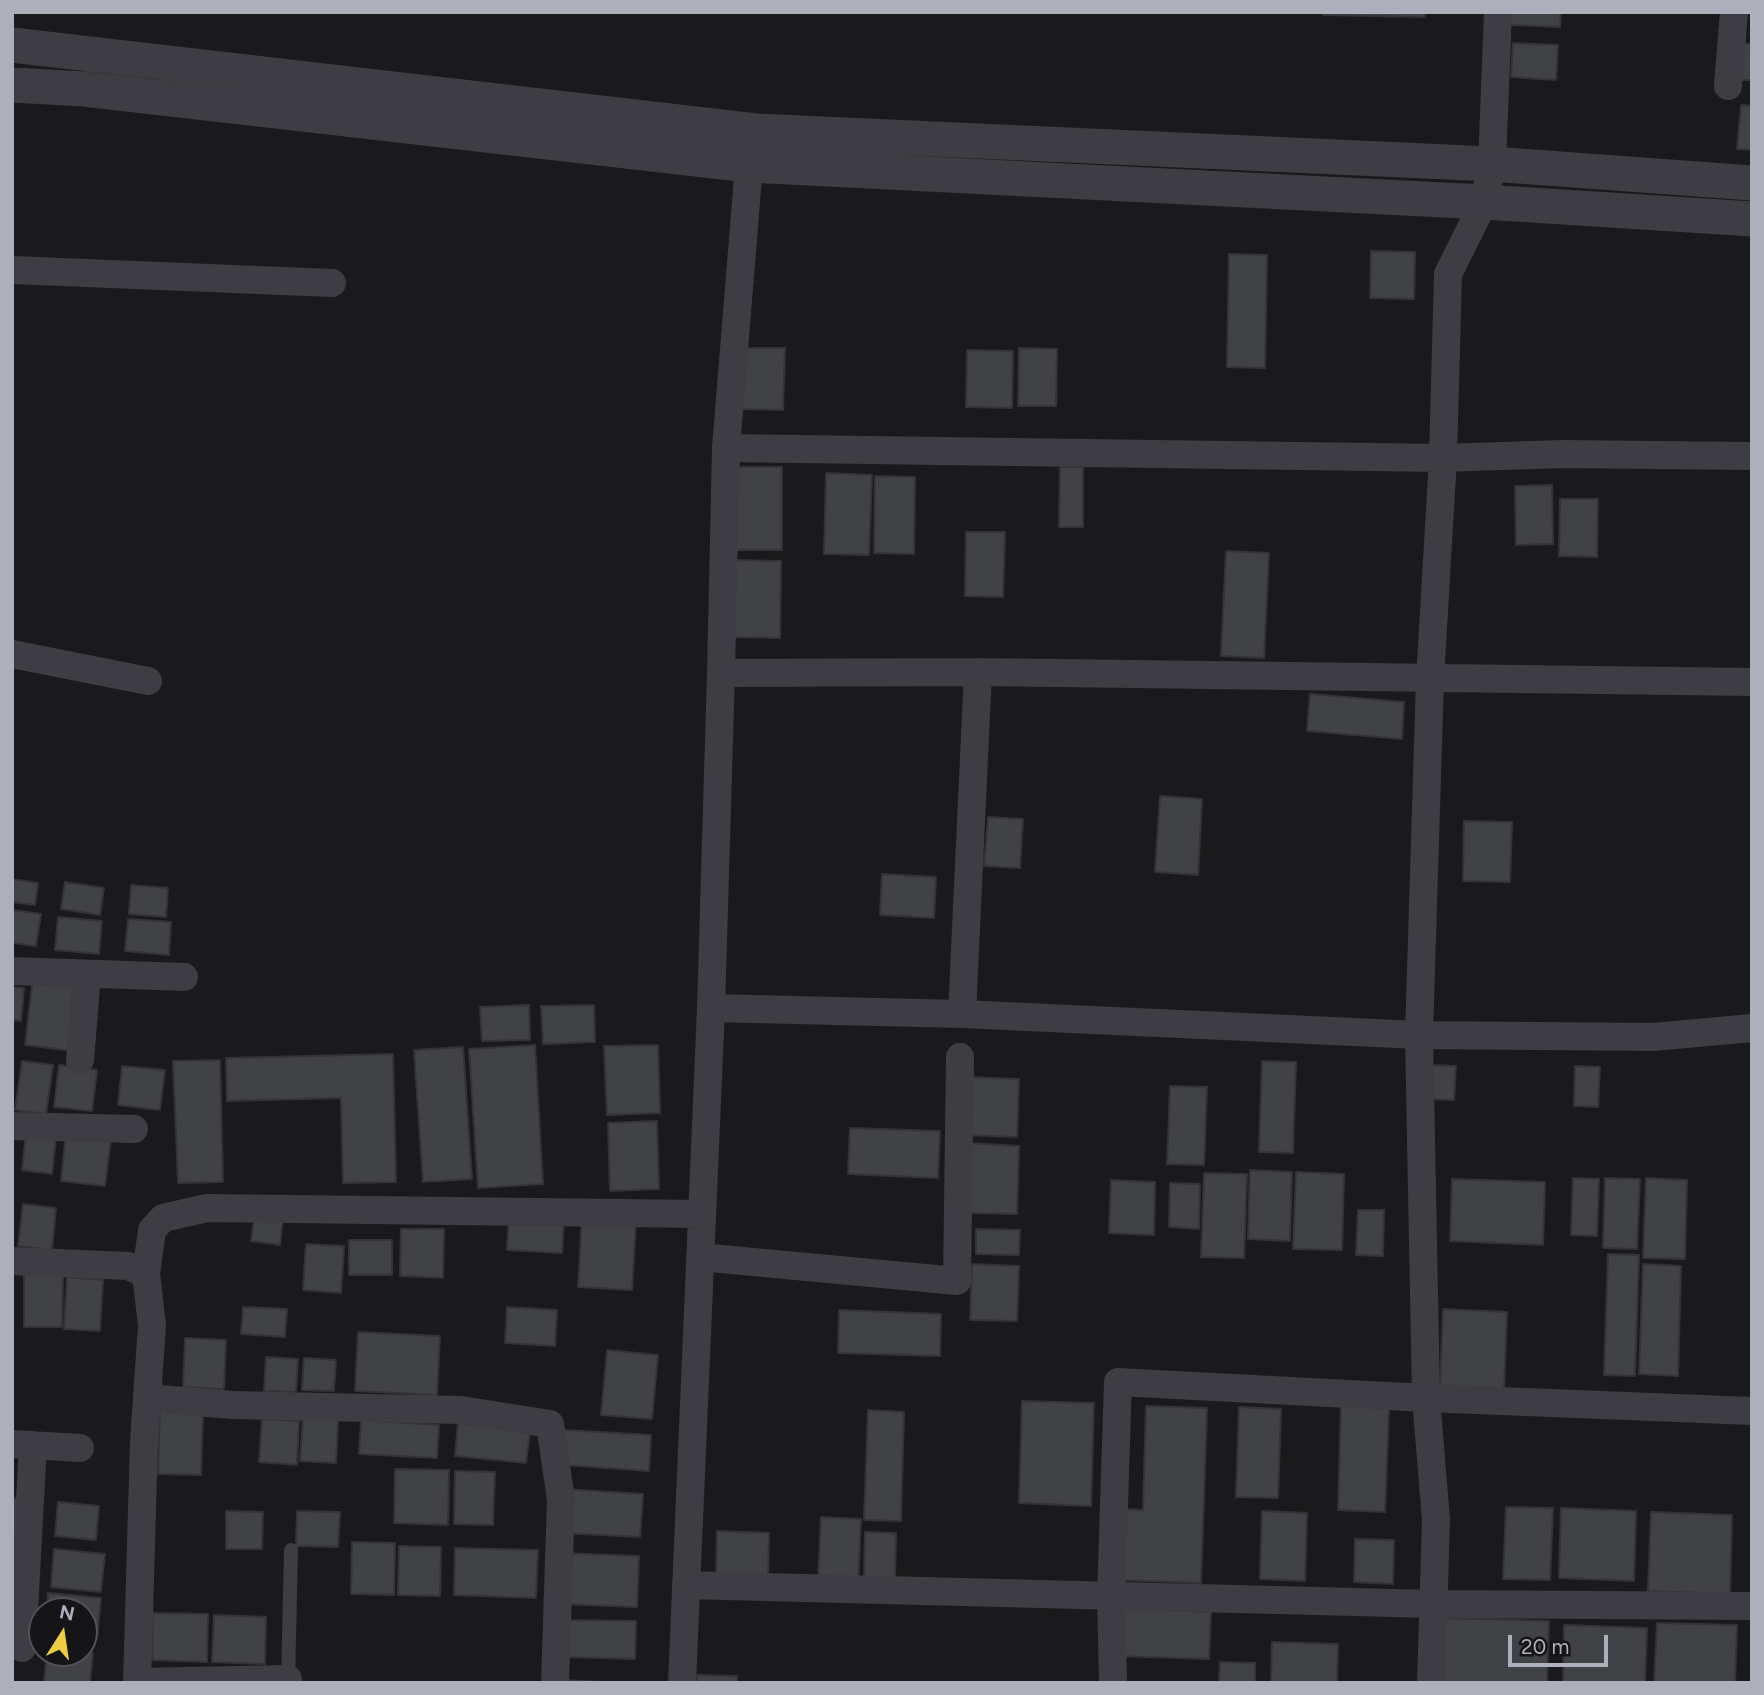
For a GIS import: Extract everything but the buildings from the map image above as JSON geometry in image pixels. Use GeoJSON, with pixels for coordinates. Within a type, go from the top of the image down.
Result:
{"type":"FeatureCollection","features":[{"type":"Feature","properties":{"kind":"street"},"geometry":{"type":"LineString","coordinates":[[1431,1683],[1436,1520],[1426,1398],[1419,1035],[1430,679],[1443,458],[1448,274],[1483,202],[1492,164],[1498,12]]}},
{"type":"Feature","properties":{"kind":"street"},"geometry":{"type":"LineString","coordinates":[[1728,86],[1734,12]]}},
{"type":"Feature","properties":{"kind":"street"},"geometry":{"type":"LineString","coordinates":[[12,45],[755,131],[1492,164],[1752,183]]}},
{"type":"Feature","properties":{"kind":"street"},"geometry":{"type":"LineString","coordinates":[[12,85],[84,89],[749,165],[1483,202],[1752,219]]}},
{"type":"Feature","properties":{"kind":"street"},"geometry":{"type":"LineString","coordinates":[[682,1683],[711,1008],[726,447],[749,165]]}},
{"type":"Feature","properties":{"kind":"street"},"geometry":{"type":"LineString","coordinates":[[12,271],[332,283]]}},
{"type":"Feature","properties":{"kind":"street"},"geometry":{"type":"LineString","coordinates":[[726,447],[1443,458],[1562,454],[1752,456]]}},
{"type":"Feature","properties":{"kind":"street"},"geometry":{"type":"LineString","coordinates":[[12,654],[148,681]]}},
{"type":"Feature","properties":{"kind":"street"},"geometry":{"type":"LineString","coordinates":[[721,673],[978,673],[1752,682]]}},
{"type":"Feature","properties":{"kind":"street"},"geometry":{"type":"LineString","coordinates":[[962,1014],[978,673]]}},
{"type":"Feature","properties":{"kind":"street"},"geometry":{"type":"LineString","coordinates":[[12,971],[184,977]]}},
{"type":"Feature","properties":{"kind":"street"},"geometry":{"type":"LineString","coordinates":[[80,1060],[87,974]]}},
{"type":"Feature","properties":{"kind":"street"},"geometry":{"type":"LineString","coordinates":[[711,1008],[962,1014],[1419,1035],[1653,1037],[1752,1028]]}},
{"type":"Feature","properties":{"kind":"street"},"geometry":{"type":"LineString","coordinates":[[700,1257],[957,1281],[960,1057]]}},
{"type":"Feature","properties":{"kind":"street"},"geometry":{"type":"LineString","coordinates":[[12,1126],[134,1129]]}},
{"type":"Feature","properties":{"kind":"street"},"geometry":{"type":"LineString","coordinates":[[288,1681],[137,1683],[152,1325],[146,1275],[152,1230],[163,1218],[207,1208],[702,1214]]}},
{"type":"Feature","properties":{"kind":"street"},"geometry":{"type":"LineString","coordinates":[[12,1261],[128,1266],[146,1275]]}},
{"type":"Feature","properties":{"kind":"street"},"geometry":{"type":"LineString","coordinates":[[1113,1683],[1111,1595],[1118,1382],[1752,1411]]}},
{"type":"Feature","properties":{"kind":"street"},"geometry":{"type":"LineString","coordinates":[[147,1398],[233,1405],[461,1410],[550,1424],[561,1500],[555,1683]]}},
{"type":"Feature","properties":{"kind":"street"},"geometry":{"type":"LineString","coordinates":[[22,1648],[23,1444],[79,1448]]}},
{"type":"Feature","properties":{"kind":"street"},"geometry":{"type":"LineString","coordinates":[[686,1585],[1434,1604],[1752,1606]]}},
{"type":"Feature","properties":{"kind":"lane"},"geometry":{"type":"LineString","coordinates":[[288,1681],[291,1550]]}}]}
